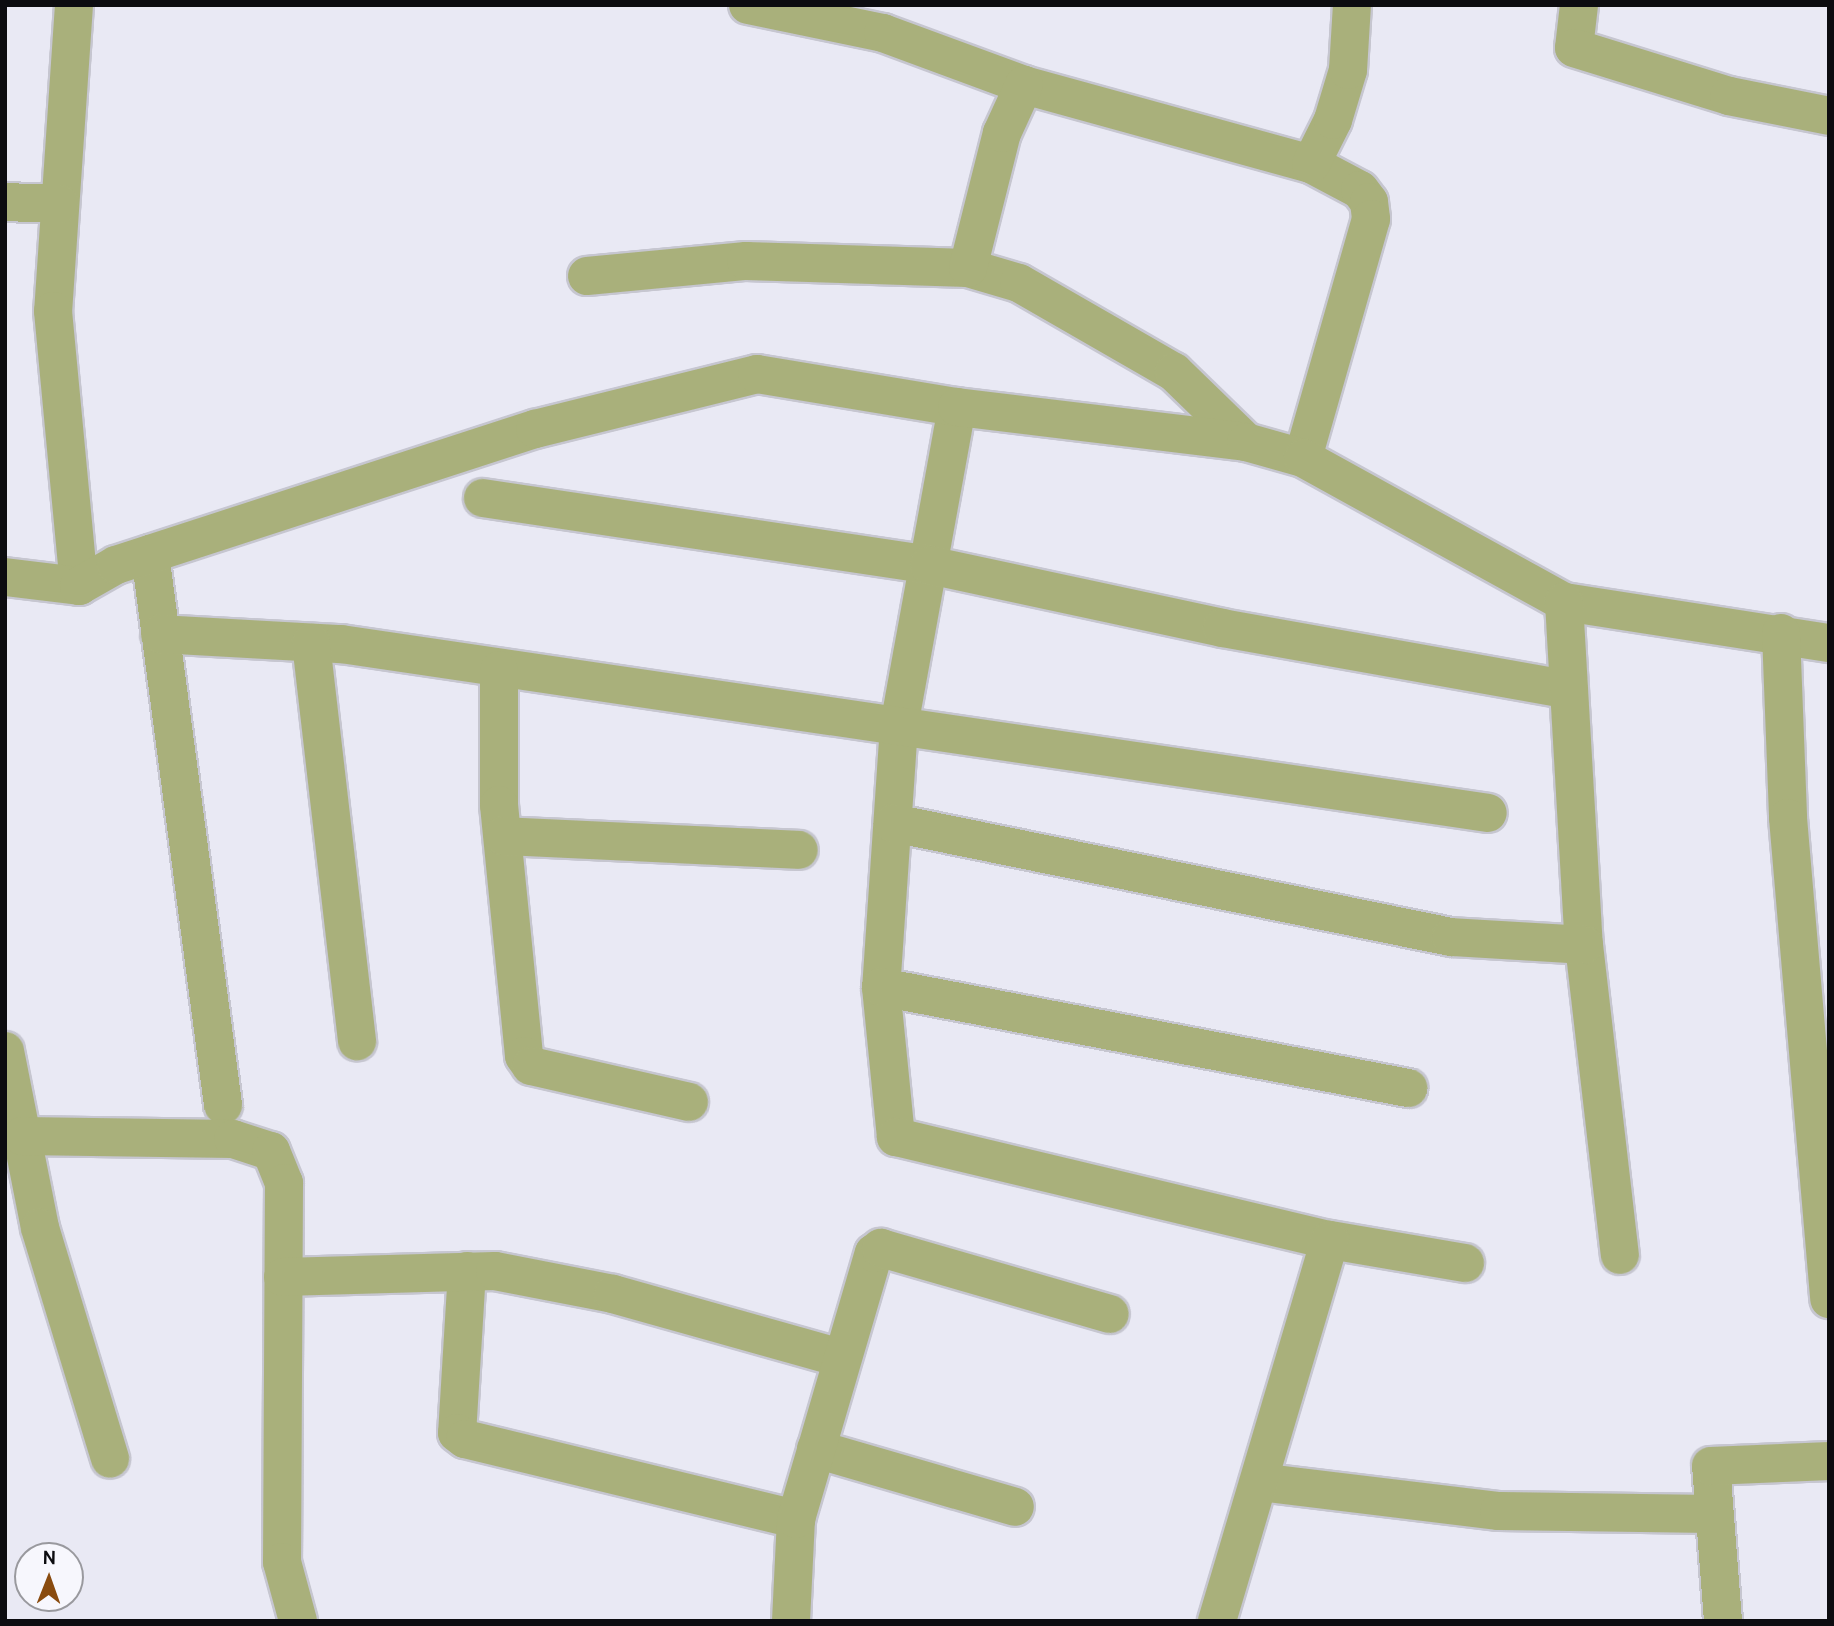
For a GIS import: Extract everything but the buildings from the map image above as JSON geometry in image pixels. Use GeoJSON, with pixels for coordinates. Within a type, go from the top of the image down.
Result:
{"type":"FeatureCollection","features":[{"type":"Feature","properties":{"kind":"street"},"geometry":{"type":"LineString","coordinates":[[74,5],[53,311],[79,586]]}},
{"type":"Feature","properties":{"kind":"street"},"geometry":{"type":"LineString","coordinates":[[748,5],[883,33],[1024,85],[1311,163],[1360,190],[1369,202],[1371,219],[1303,458]]}},
{"type":"Feature","properties":{"kind":"street"},"geometry":{"type":"LineString","coordinates":[[1311,163],[1333,120],[1348,71],[1352,5]]}},
{"type":"Feature","properties":{"kind":"street"},"geometry":{"type":"LineString","coordinates":[[1579,5],[1574,48],[1729,96],[1829,117]]}},
{"type":"Feature","properties":{"kind":"street"},"geometry":{"type":"LineString","coordinates":[[968,268],[1002,133],[1024,85]]}},
{"type":"Feature","properties":{"kind":"street"},"geometry":{"type":"LineString","coordinates":[[5,202],[61,204]]}},
{"type":"Feature","properties":{"kind":"street"},"geometry":{"type":"LineString","coordinates":[[587,276],[746,261],[968,268],[1019,282],[1174,372],[1246,442]]}},
{"type":"Feature","properties":{"kind":"street"},"geometry":{"type":"LineString","coordinates":[[5,577],[79,586],[150,554],[535,429],[757,373],[957,407],[1246,442],[1303,458],[1564,602],[1781,633],[1829,643]]}},
{"type":"Feature","properties":{"kind":"street"},"geometry":{"type":"LineString","coordinates":[[957,407],[899,726],[881,987],[896,1137],[1330,1241],[1465,1263]]}},
{"type":"Feature","properties":{"kind":"street"},"geometry":{"type":"LineString","coordinates":[[483,498],[929,565],[1222,628],[1569,690]]}},
{"type":"Feature","properties":{"kind":"street"},"geometry":{"type":"LineString","coordinates":[[150,554],[223,1104]]}},
{"type":"Feature","properties":{"kind":"street"},"geometry":{"type":"LineString","coordinates":[[1564,602],[1584,945],[1620,1255]]}},
{"type":"Feature","properties":{"kind":"street"},"geometry":{"type":"LineString","coordinates":[[1781,633],[1788,818],[1829,1299]]}},
{"type":"Feature","properties":{"kind":"street"},"geometry":{"type":"LineString","coordinates":[[160,634],[312,642],[1488,813]]}},
{"type":"Feature","properties":{"kind":"street"},"geometry":{"type":"LineString","coordinates":[[312,642],[357,1041]]}},
{"type":"Feature","properties":{"kind":"street"},"geometry":{"type":"LineString","coordinates":[[499,670],[503,836],[524,1056],[531,1066],[689,1102]]}},
{"type":"Feature","properties":{"kind":"street"},"geometry":{"type":"LineString","coordinates":[[893,823],[1451,937],[1584,945]]}},
{"type":"Feature","properties":{"kind":"street"},"geometry":{"type":"LineString","coordinates":[[503,836],[799,850]]}},
{"type":"Feature","properties":{"kind":"street"},"geometry":{"type":"LineString","coordinates":[[881,987],[1408,1088]]}},
{"type":"Feature","properties":{"kind":"street"},"geometry":{"type":"LineString","coordinates":[[5,1051],[40,1228],[110,1459]]}},
{"type":"Feature","properties":{"kind":"street"},"geometry":{"type":"LineString","coordinates":[[22,1136],[233,1139],[271,1151],[284,1183],[282,1562],[298,1621]]}},
{"type":"Feature","properties":{"kind":"street"},"geometry":{"type":"LineString","coordinates":[[1217,1621],[1330,1241]]}},
{"type":"Feature","properties":{"kind":"street"},"geometry":{"type":"LineString","coordinates":[[792,1621],[796,1519],[840,1358],[874,1253],[881,1248],[1110,1314]]}},
{"type":"Feature","properties":{"kind":"street"},"geometry":{"type":"LineString","coordinates":[[467,1271],[457,1433],[465,1439],[796,1519]]}},
{"type":"Feature","properties":{"kind":"street"},"geometry":{"type":"LineString","coordinates":[[283,1278],[495,1271],[613,1294],[840,1358]]}},
{"type":"Feature","properties":{"kind":"street"},"geometry":{"type":"LineString","coordinates":[[816,1449],[1014,1507]]}},
{"type":"Feature","properties":{"kind":"street"},"geometry":{"type":"LineString","coordinates":[[1723,1621],[1712,1514],[1711,1466],[1829,1461]]}},
{"type":"Feature","properties":{"kind":"street"},"geometry":{"type":"LineString","coordinates":[[1259,1482],[1499,1511],[1712,1514]]}}]}
